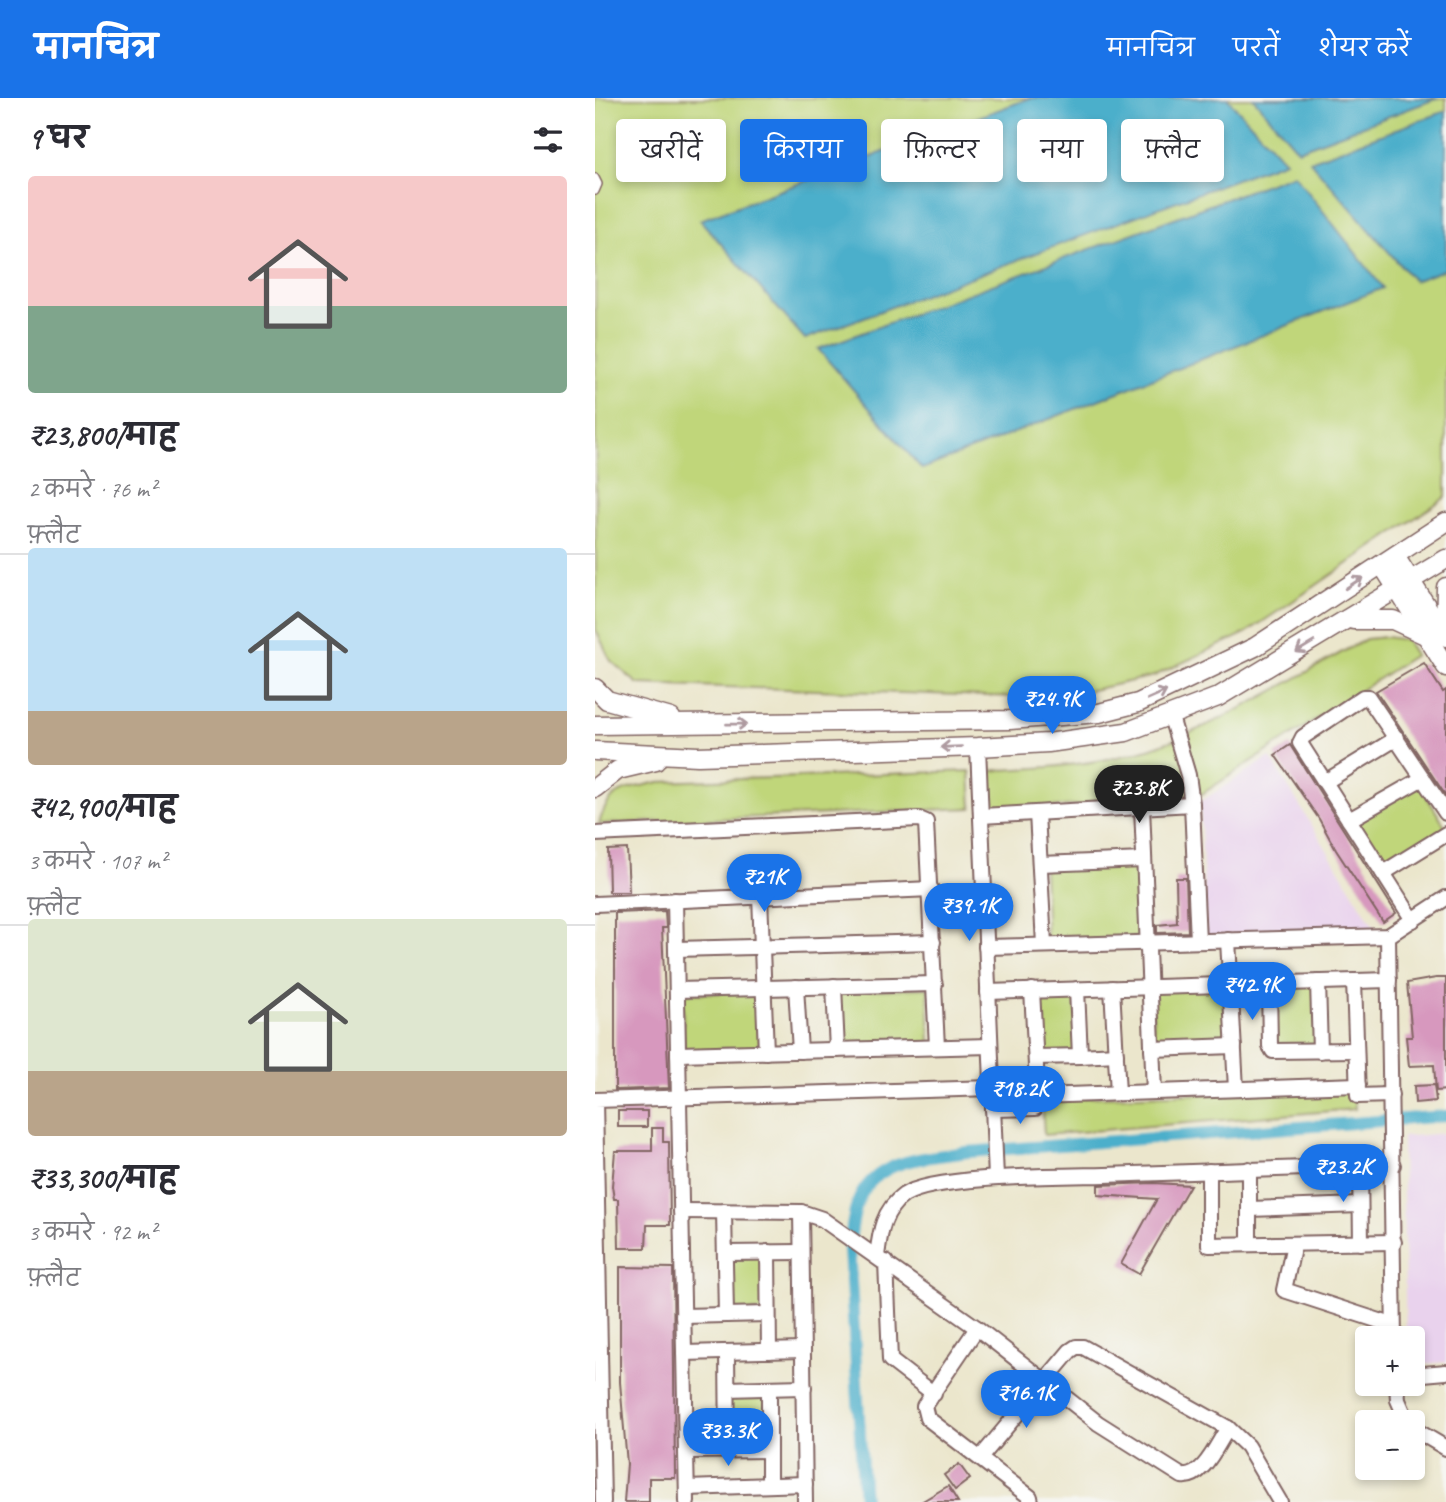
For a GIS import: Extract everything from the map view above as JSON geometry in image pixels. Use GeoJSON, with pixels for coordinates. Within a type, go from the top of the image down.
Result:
{"type":"FeatureCollection","features":[{"type":"Feature","properties":{"kind":"street"},"geometry":{"type":"LineString","coordinates":[[595,725],[1010,720],[1099,713],[1138,703],[1255,647],[1446,522]]}},
{"type":"Feature","properties":{"kind":"street"},"geometry":{"type":"LineString","coordinates":[[595,751],[698,755],[978,747],[1091,738],[1126,732],[1218,697],[1404,587],[1446,559]]}},
{"type":"Feature","properties":{"kind":"street"},"geometry":{"type":"LineString","coordinates":[[1388,561],[1404,587],[1426,636],[1446,667]]}},
{"type":"Feature","properties":{"kind":"street"},"geometry":{"type":"LineString","coordinates":[[1404,587],[1445,636]]}},
{"type":"Feature","properties":{"kind":"street"},"geometry":{"type":"LineString","coordinates":[[1445,636],[1446,587]]}},
{"type":"Feature","properties":{"kind":"street"},"geometry":{"type":"LineString","coordinates":[[1349,620],[1393,620],[1426,636]]}},
{"type":"Feature","properties":{"kind":"street"},"geometry":{"type":"LineString","coordinates":[[595,688],[607,700],[632,709],[699,724]]}},
{"type":"Feature","properties":{"kind":"street"},"geometry":{"type":"LineString","coordinates":[[1413,920],[1300,743],[1303,737],[1363,697],[1373,700],[1446,814]]}},
{"type":"Feature","properties":{"kind":"street"},"geometry":{"type":"LineString","coordinates":[[1171,717],[1186,766],[1192,804],[1198,941]]}},
{"type":"Feature","properties":{"kind":"street"},"geometry":{"type":"LineString","coordinates":[[1325,782],[1397,738]]}},
{"type":"Feature","properties":{"kind":"street"},"geometry":{"type":"LineString","coordinates":[[978,747],[995,1171]]}},
{"type":"Feature","properties":{"kind":"street"},"geometry":{"type":"LineString","coordinates":[[595,788],[618,770],[640,763],[698,755]]}},
{"type":"Feature","properties":{"kind":"street"},"geometry":{"type":"LineString","coordinates":[[1349,820],[1423,778]]}},
{"type":"Feature","properties":{"kind":"street"},"geometry":{"type":"LineString","coordinates":[[981,816],[1192,804]]}},
{"type":"Feature","properties":{"kind":"street"},"geometry":{"type":"LineString","coordinates":[[1142,807],[1154,1092]]}},
{"type":"Feature","properties":{"kind":"street"},"geometry":{"type":"LineString","coordinates":[[1037,813],[1044,945]]}},
{"type":"Feature","properties":{"kind":"street"},"geometry":{"type":"LineString","coordinates":[[595,834],[919,819],[928,828],[937,1047]]}},
{"type":"Feature","properties":{"kind":"street"},"geometry":{"type":"LineString","coordinates":[[1383,873],[1446,834]]}},
{"type":"Feature","properties":{"kind":"street"},"geometry":{"type":"LineString","coordinates":[[1040,864],[1144,860]]}},
{"type":"Feature","properties":{"kind":"street"},"geometry":{"type":"LineString","coordinates":[[595,904],[931,889]]}},
{"type":"Feature","properties":{"kind":"street"},"geometry":{"type":"LineString","coordinates":[[760,896],[766,1052]]}},
{"type":"Feature","properties":{"kind":"street"},"geometry":{"type":"LineString","coordinates":[[986,947],[1388,936],[1446,898]]}},
{"type":"Feature","properties":{"kind":"street"},"geometry":{"type":"LineString","coordinates":[[675,900],[687,1495],[727,1486],[805,1484]]}},
{"type":"Feature","properties":{"kind":"street"},"geometry":{"type":"LineString","coordinates":[[1388,936],[1393,1326]]}},
{"type":"Feature","properties":{"kind":"street"},"geometry":{"type":"LineString","coordinates":[[1228,940],[1236,1089]]}},
{"type":"Feature","properties":{"kind":"street"},"geometry":{"type":"LineString","coordinates":[[676,949],[933,942]]}},
{"type":"Feature","properties":{"kind":"street"},"geometry":{"type":"LineString","coordinates":[[988,992],[1389,980]]}},
{"type":"Feature","properties":{"kind":"street"},"geometry":{"type":"LineString","coordinates":[[1354,981],[1358,1096],[1391,1102]]}},
{"type":"Feature","properties":{"kind":"street"},"geometry":{"type":"LineString","coordinates":[[1318,982],[1320,1051]]}},
{"type":"Feature","properties":{"kind":"street"},"geometry":{"type":"LineString","coordinates":[[1269,983],[1273,1051],[1356,1049]]}},
{"type":"Feature","properties":{"kind":"street"},"geometry":{"type":"LineString","coordinates":[[677,990],[935,984]]}},
{"type":"Feature","properties":{"kind":"street"},"geometry":{"type":"LineString","coordinates":[[834,986],[837,1050]]}},
{"type":"Feature","properties":{"kind":"street"},"geometry":{"type":"LineString","coordinates":[[796,987],[800,1051]]}},
{"type":"Feature","properties":{"kind":"street"},"geometry":{"type":"LineString","coordinates":[[1112,988],[1118,1093]]}},
{"type":"Feature","properties":{"kind":"street"},"geometry":{"type":"LineString","coordinates":[[1077,989],[1080,1056]]}},
{"type":"Feature","properties":{"kind":"street"},"geometry":{"type":"LineString","coordinates":[[993,1109],[1035,1108],[1038,1104],[1032,990]]}},
{"type":"Feature","properties":{"kind":"street"},"geometry":{"type":"LineString","coordinates":[[678,1054],[990,1046]]}},
{"type":"Feature","properties":{"kind":"street"},"geometry":{"type":"LineString","coordinates":[[1152,1049],[1234,1046]]}},
{"type":"Feature","properties":{"kind":"street"},"geometry":{"type":"LineString","coordinates":[[1035,1057],[1116,1054]]}},
{"type":"Feature","properties":{"kind":"street"},"geometry":{"type":"LineString","coordinates":[[1038,1096],[1358,1085]]}},
{"type":"Feature","properties":{"kind":"street"},"geometry":{"type":"LineString","coordinates":[[603,1502],[597,1359],[595,1100],[992,1088]]}},
{"type":"Feature","properties":{"kind":"street"},"geometry":{"type":"LineString","coordinates":[[935,1394],[890,1360],[877,1256],[881,1226],[890,1208],[905,1194],[995,1171],[1209,1171],[1393,1165]]}},
{"type":"Feature","properties":{"kind":"street"},"geometry":{"type":"LineString","coordinates":[[1360,1166],[1361,1243]]}},
{"type":"Feature","properties":{"kind":"street"},"geometry":{"type":"LineString","coordinates":[[1249,1169],[1249,1244]]}},
{"type":"Feature","properties":{"kind":"street"},"geometry":{"type":"LineString","coordinates":[[1209,1171],[1209,1245],[1394,1242]]}},
{"type":"Feature","properties":{"kind":"street"},"geometry":{"type":"LineString","coordinates":[[1249,1209],[1360,1205]]}},
{"type":"Feature","properties":{"kind":"street"},"geometry":{"type":"LineString","coordinates":[[724,1211],[726,1315]]}},
{"type":"Feature","properties":{"kind":"street"},"geometry":{"type":"LineString","coordinates":[[681,1212],[801,1212],[822,1219],[977,1328],[1098,1423],[1182,1476],[1190,1477],[1198,1472],[1228,1428]]}},
{"type":"Feature","properties":{"kind":"street"},"geometry":{"type":"LineString","coordinates":[[801,1212],[806,1502]]}},
{"type":"Feature","properties":{"kind":"street"},"geometry":{"type":"LineString","coordinates":[[1294,1244],[1284,1290],[1377,1326]]}},
{"type":"Feature","properties":{"kind":"street"},"geometry":{"type":"LineString","coordinates":[[768,1252],[769,1351]]}},
{"type":"Feature","properties":{"kind":"street"},"geometry":{"type":"LineString","coordinates":[[725,1253],[801,1252]]}},
{"type":"Feature","properties":{"kind":"street"},"geometry":{"type":"LineString","coordinates":[[683,1316],[768,1314]]}},
{"type":"Feature","properties":{"kind":"street"},"geometry":{"type":"LineString","coordinates":[[977,1328],[935,1394],[924,1406],[927,1418],[981,1457],[1030,1497],[1031,1502]]}},
{"type":"Feature","properties":{"kind":"street"},"geometry":{"type":"LineString","coordinates":[[981,1457],[1070,1352],[1076,1347],[1083,1347],[1228,1428],[1247,1446],[1280,1502]]}},
{"type":"Feature","properties":{"kind":"street"},"geometry":{"type":"LineString","coordinates":[[684,1353],[803,1350]]}},
{"type":"Feature","properties":{"kind":"street"},"geometry":{"type":"LineString","coordinates":[[727,1352],[728,1451]]}},
{"type":"Feature","properties":{"kind":"street"},"geometry":{"type":"LineString","coordinates":[[1425,1374],[1446,1372]]}},
{"type":"Feature","properties":{"kind":"street"},"geometry":{"type":"LineString","coordinates":[[728,1389],[804,1387]]}},
{"type":"Feature","properties":{"kind":"street"},"geometry":{"type":"LineString","coordinates":[[769,1388],[769,1485]]}},
{"type":"Feature","properties":{"kind":"street"},"geometry":{"type":"LineString","coordinates":[[1425,1436],[1446,1448]]}},
{"type":"Feature","properties":{"kind":"street"},"geometry":{"type":"LineString","coordinates":[[686,1451],[769,1450]]}},
{"type":"Feature","properties":{"kind":"street"},"geometry":{"type":"LineString","coordinates":[[727,1486],[727,1502]]}},
{"type":"Feature","properties":{"kind":"lane"},"geometry":{"type":"LineString","coordinates":[[595,178],[598,184],[595,191]]}},
{"type":"Feature","properties":{"kind":"shaded area"},"geometry":{"type":"Polygon","coordinates":[[[1270,757],[1376,930],[1206,936],[1200,802],[1270,757]]]}},
{"type":"Feature","properties":{"kind":"shaded area"},"geometry":{"type":"Polygon","coordinates":[[[1446,1133],[1446,1362],[1425,1364],[1425,1326],[1406,1326],[1402,1137],[1446,1133]]]}},
{"type":"Feature","properties":{"kind":"green space"},"geometry":{"type":"Polygon","coordinates":[[[595,98],[1446,98],[1446,497],[1246,633],[1154,676],[1083,692],[1017,697],[638,684],[611,661],[596,630],[595,98]]]}},
{"type":"Feature","properties":{"kind":"green space"},"geometry":{"type":"Polygon","coordinates":[[[1386,637],[1406,640],[1415,655],[1194,799],[986,810],[985,771],[1096,761],[1160,745],[1239,709],[1366,639],[1386,637]]]}},
{"type":"Feature","properties":{"kind":"green space"},"geometry":{"type":"Polygon","coordinates":[[[970,771],[972,808],[599,824],[608,803],[620,792],[659,782],[970,771]]]}},
{"type":"Feature","properties":{"kind":"green space"},"geometry":{"type":"Polygon","coordinates":[[[1419,784],[1446,828],[1384,867],[1356,823],[1419,784]]]}},
{"type":"Feature","properties":{"kind":"green space"},"geometry":{"type":"Polygon","coordinates":[[[1139,864],[1142,938],[1047,942],[1044,868],[1139,864]]]}},
{"type":"Feature","properties":{"kind":"green space"},"geometry":{"type":"Polygon","coordinates":[[[1315,984],[1317,1048],[1275,1050],[1273,986],[1315,984]]]}},
{"type":"Feature","properties":{"kind":"green space"},"geometry":{"type":"Polygon","coordinates":[[[1228,986],[1231,1043],[1154,1047],[1152,990],[1228,986]]]}},
{"type":"Feature","properties":{"kind":"green space"},"geometry":{"type":"Polygon","coordinates":[[[928,988],[930,1043],[840,1047],[838,991],[928,988]]]}},
{"type":"Feature","properties":{"kind":"green space"},"geometry":{"type":"Polygon","coordinates":[[[758,991],[760,1048],[684,1051],[682,994],[758,991]]]}},
{"type":"Feature","properties":{"kind":"green space"},"geometry":{"type":"Polygon","coordinates":[[[1075,991],[1078,1053],[1037,1055],[1035,993],[1075,991]]]}},
{"type":"Feature","properties":{"kind":"green space"},"geometry":{"type":"Polygon","coordinates":[[[1354,1089],[1355,1109],[1044,1135],[1042,1099],[1354,1089]]]}},
{"type":"Feature","properties":{"kind":"green space"},"geometry":{"type":"Polygon","coordinates":[[[765,1255],[766,1311],[728,1312],[727,1256],[765,1255]]]}},
{"type":"Feature","properties":{"kind":"green space"},"geometry":{"type":"Polygon","coordinates":[[[729,1391],[766,1391],[767,1448],[730,1448],[729,1391]]]}},
{"type":"Feature","properties":{"kind":"water"},"geometry":{"type":"Polygon","coordinates":[[[1030,98],[1227,98],[1285,161],[805,339],[700,220],[803,182],[867,182],[867,158],[881,153],[881,182],[1003,182],[1003,119],[973,119],[1030,98]]]}},
{"type":"Feature","properties":{"kind":"water"},"geometry":{"type":"Polygon","coordinates":[[[1253,98],[1438,98],[1298,150],[1253,98]]]}},
{"type":"Feature","properties":{"kind":"water"},"geometry":{"type":"Polygon","coordinates":[[[1446,111],[1446,269],[1414,281],[1310,161],[1446,111]]]}},
{"type":"Feature","properties":{"kind":"water"},"geometry":{"type":"Polygon","coordinates":[[[1294,174],[1383,288],[922,469],[818,349],[1294,174]]]}},
{"type":"Feature","properties":{"kind":"building"},"geometry":{"type":"Polygon","coordinates":[[[1424,663],[1443,692],[1446,690],[1446,796],[1376,691],[1424,663]]]}},
{"type":"Feature","properties":{"kind":"building"},"geometry":{"type":"Polygon","coordinates":[[[1290,745],[1396,913],[1383,922],[1319,819],[1275,755],[1290,745]]]}},
{"type":"Feature","properties":{"kind":"building"},"geometry":{"type":"Polygon","coordinates":[[[627,849],[629,892],[609,892],[608,850],[627,849]]]}},
{"type":"Feature","properties":{"kind":"building"},"geometry":{"type":"Polygon","coordinates":[[[1176,878],[1186,878],[1188,932],[1157,933],[1157,925],[1177,923],[1176,878]]]}},
{"type":"Feature","properties":{"kind":"building"},"geometry":{"type":"Polygon","coordinates":[[[665,911],[666,928],[662,928],[669,1088],[615,1090],[615,913],[665,911]]]}},
{"type":"Feature","properties":{"kind":"building"},"geometry":{"type":"Polygon","coordinates":[[[1446,978],[1446,1090],[1436,1091],[1434,1065],[1409,1066],[1406,1037],[1412,1037],[1407,983],[1446,978]]]}},
{"type":"Feature","properties":{"kind":"building"},"geometry":{"type":"Polygon","coordinates":[[[1434,1085],[1436,1101],[1415,1103],[1414,1086],[1434,1085]]]}},
{"type":"Feature","properties":{"kind":"building"},"geometry":{"type":"Polygon","coordinates":[[[618,1111],[647,1111],[647,1127],[618,1127],[618,1111]]]}},
{"type":"Feature","properties":{"kind":"building"},"geometry":{"type":"Polygon","coordinates":[[[652,1128],[663,1128],[663,1142],[669,1142],[670,1225],[647,1225],[646,1248],[619,1248],[618,1199],[614,1199],[612,1186],[615,1151],[652,1151],[652,1128]]]}},
{"type":"Feature","properties":{"kind":"building"},"geometry":{"type":"Polygon","coordinates":[[[1098,1185],[1190,1185],[1139,1274],[1121,1264],[1157,1199],[1098,1195],[1098,1185]]]}},
{"type":"Feature","properties":{"kind":"building"},"geometry":{"type":"Polygon","coordinates":[[[620,1267],[673,1268],[675,1478],[649,1478],[649,1502],[624,1502],[627,1464],[620,1382],[620,1267]]]}},
{"type":"Feature","properties":{"kind":"building"},"geometry":{"type":"Polygon","coordinates":[[[959,1464],[970,1479],[955,1490],[944,1475],[959,1464]]]}},
{"type":"Feature","properties":{"kind":"building"},"geometry":{"type":"Polygon","coordinates":[[[948,1486],[958,1502],[921,1502],[948,1486]]]}},
{"type":"Feature","properties":{"kind":"waterway"},"geometry":{"type":"LineString","coordinates":[[864,1502],[849,1248],[853,1218],[860,1196],[873,1179],[884,1171],[910,1161],[967,1152],[1446,1116]]}}]}
